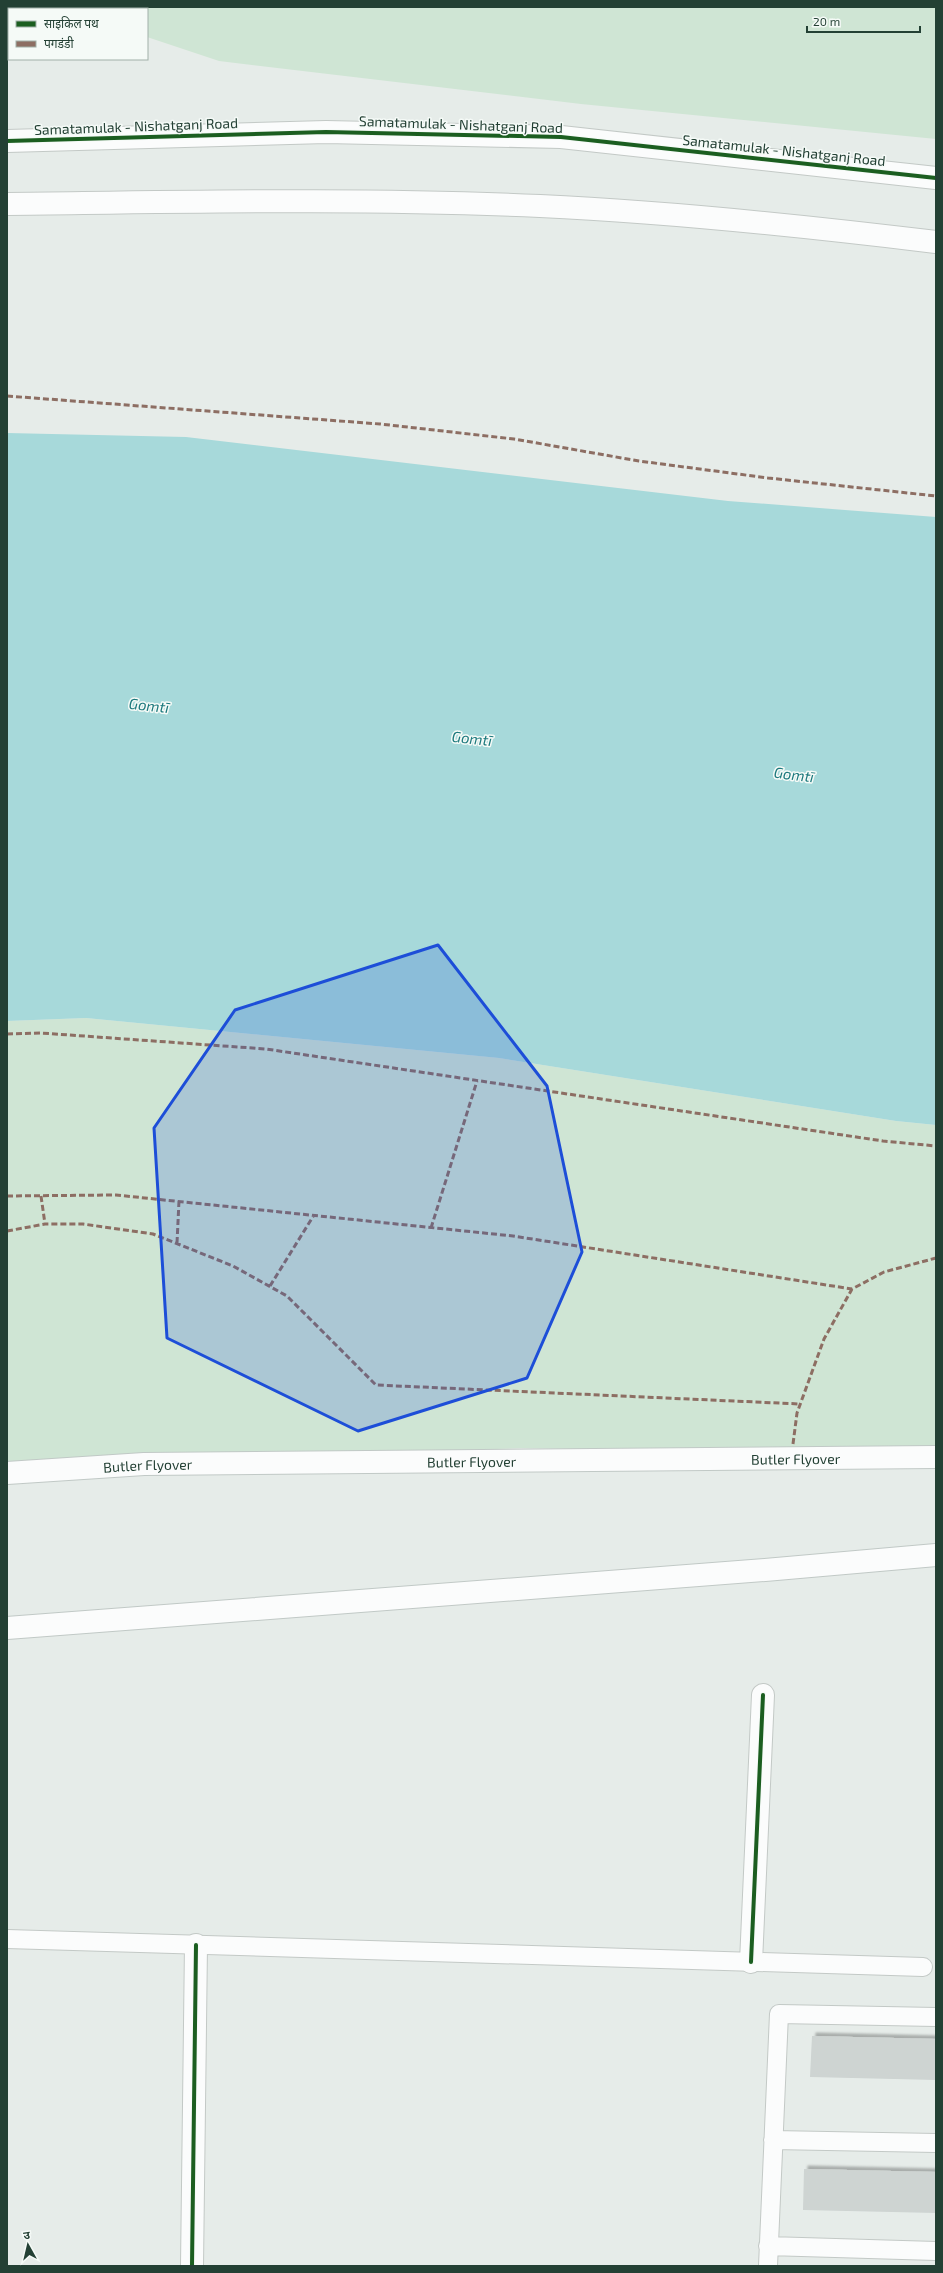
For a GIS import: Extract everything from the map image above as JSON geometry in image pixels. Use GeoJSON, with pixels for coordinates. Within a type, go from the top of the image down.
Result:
{"type":"FeatureCollection","features":[{"type":"Feature","properties":{"kind":"street","name":"Samatamulak - Nishatganj Road"},"geometry":{"type":"LineString","coordinates":[[7,141],[326,132],[561,138],[936,178]]}},
{"type":"Feature","properties":{"kind":"street"},"geometry":{"type":"LineString","coordinates":[[7,204],[334,200],[541,206],[788,225],[936,242]]}},
{"type":"Feature","properties":{"kind":"street","name":"Butler Flyover"},"geometry":{"type":"LineString","coordinates":[[7,1473],[144,1464],[936,1458]]}},
{"type":"Feature","properties":{"kind":"street"},"geometry":{"type":"LineString","coordinates":[[7,1628],[765,1570],[936,1555]]}},
{"type":"Feature","properties":{"kind":"street"},"geometry":{"type":"LineString","coordinates":[[751,1962],[763,1696]]}},
{"type":"Feature","properties":{"kind":"street"},"geometry":{"type":"LineString","coordinates":[[192,2266],[196,1945]]}},
{"type":"Feature","properties":{"kind":"lane"},"geometry":{"type":"LineString","coordinates":[[7,1939],[923,1967]]}},
{"type":"Feature","properties":{"kind":"lane"},"geometry":{"type":"LineString","coordinates":[[768,2266],[779,2014],[936,2017]]}},
{"type":"Feature","properties":{"kind":"lane"},"geometry":{"type":"LineString","coordinates":[[773,2140],[936,2143]]}},
{"type":"Feature","properties":{"kind":"lane"},"geometry":{"type":"LineString","coordinates":[[768,2246],[936,2251]]}},
{"type":"Feature","properties":{"kind":"highlighted area"},"geometry":{"type":"Polygon","coordinates":[[[438,945],[547,1086],[582,1252],[527,1378],[358,1431],[167,1338],[154,1128],[235,1010],[438,945]]]}},
{"type":"Feature","properties":{"kind":"green space"},"geometry":{"type":"Polygon","coordinates":[[[55,7],[936,7],[936,139],[581,104],[219,61],[148,37],[148,8],[55,7]]]}},
{"type":"Feature","properties":{"kind":"green space"},"geometry":{"type":"Polygon","coordinates":[[[86,1018],[499,1058],[896,1121],[936,1125],[936,1454],[521,1448],[238,1458],[7,1475],[7,1021],[86,1018]]]}},
{"type":"Feature","properties":{"kind":"water","name":"Gomtī"},"geometry":{"type":"Polygon","coordinates":[[[7,433],[186,437],[728,501],[936,517],[936,1125],[896,1121],[499,1058],[86,1018],[7,1021],[7,433]]]}},
{"type":"Feature","properties":{"kind":"building"},"geometry":{"type":"Polygon","coordinates":[[[812,2036],[936,2039],[936,2080],[810,2077],[812,2036]]]}},
{"type":"Feature","properties":{"kind":"building"},"geometry":{"type":"Polygon","coordinates":[[[804,2169],[936,2172],[936,2213],[803,2210],[804,2169]]]}},
{"type":"Feature","properties":{"kind":"marked path"},"geometry":{"type":"LineString","coordinates":[[7,396],[380,424],[514,439],[639,461],[768,478],[936,496]]}},
{"type":"Feature","properties":{"kind":"marked path"},"geometry":{"type":"LineString","coordinates":[[7,1034],[41,1033],[266,1049],[883,1141],[936,1146]]}},
{"type":"Feature","properties":{"kind":"marked path"},"geometry":{"type":"LineString","coordinates":[[431,1228],[477,1081]]}},
{"type":"Feature","properties":{"kind":"marked path"},"geometry":{"type":"LineString","coordinates":[[7,1196],[116,1195],[513,1236],[852,1289]]}},
{"type":"Feature","properties":{"kind":"marked path"},"geometry":{"type":"LineString","coordinates":[[41,1196],[45,1224]]}},
{"type":"Feature","properties":{"kind":"marked path"},"geometry":{"type":"LineString","coordinates":[[177,1243],[179,1201]]}},
{"type":"Feature","properties":{"kind":"marked path"},"geometry":{"type":"LineString","coordinates":[[270,1286],[314,1215]]}},
{"type":"Feature","properties":{"kind":"marked path"},"geometry":{"type":"LineString","coordinates":[[7,1231],[45,1224],[83,1224],[153,1234],[233,1266],[287,1296],[376,1385],[800,1404]]}},
{"type":"Feature","properties":{"kind":"marked path"},"geometry":{"type":"LineString","coordinates":[[793,1444],[797,1413],[824,1339],[852,1289],[884,1272],[936,1258]]}},
{"type":"Feature","properties":{"kind":"cycle path"},"geometry":{"type":"LineString","coordinates":[[7,141],[326,132],[561,137],[936,178]]}},
{"type":"Feature","properties":{"kind":"cycle path"},"geometry":{"type":"LineString","coordinates":[[751,1962],[763,1695]]}},
{"type":"Feature","properties":{"kind":"cycle path"},"geometry":{"type":"LineString","coordinates":[[192,2266],[196,1945]]}}]}
